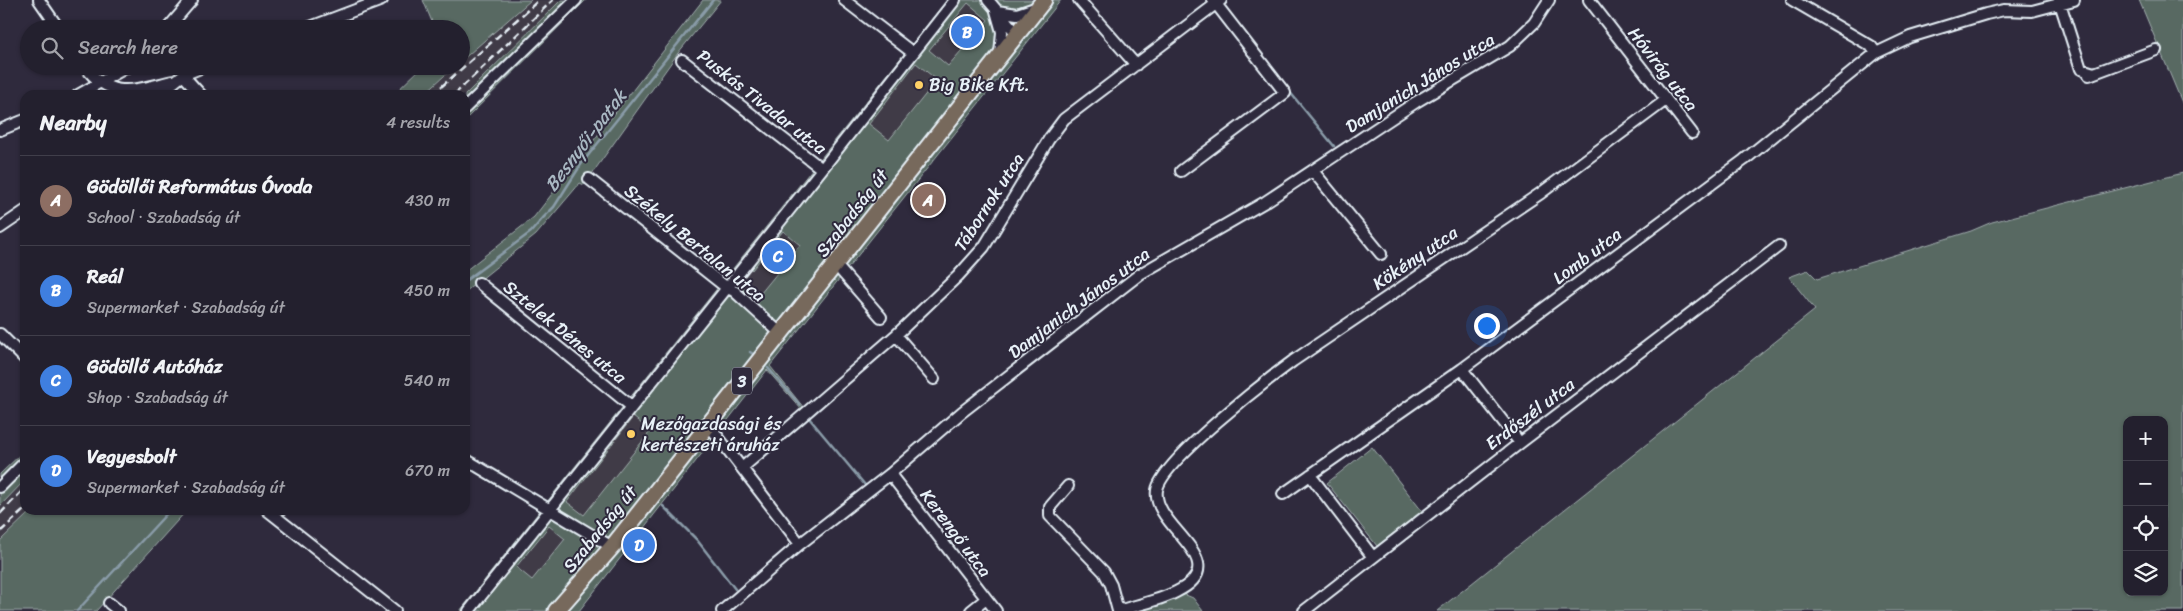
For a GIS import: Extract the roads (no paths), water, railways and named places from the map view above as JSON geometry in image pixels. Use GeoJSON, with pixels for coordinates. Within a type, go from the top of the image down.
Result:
{"type":"FeatureCollection","features":[{"type":"Feature","properties":{"kind":"main road","name":"Szabadság út"},"geometry":{"type":"LineString","coordinates":[[556,611],[612,547],[1041,3]]}},
{"type":"Feature","properties":{"kind":"street"},"geometry":{"type":"LineString","coordinates":[[39,0],[53,20]]}},
{"type":"Feature","properties":{"kind":"street"},"geometry":{"type":"LineString","coordinates":[[175,20],[192,0]]}},
{"type":"Feature","properties":{"kind":"street"},"geometry":{"type":"LineString","coordinates":[[329,20],[382,0]]}},
{"type":"Feature","properties":{"kind":"street"},"geometry":{"type":"LineString","coordinates":[[470,103],[576,0]]}},
{"type":"Feature","properties":{"kind":"street"},"geometry":{"type":"LineString","coordinates":[[844,0],[913,53]]}},
{"type":"Feature","properties":{"kind":"street"},"geometry":{"type":"LineString","coordinates":[[469,611],[955,0]]}},
{"type":"Feature","properties":{"kind":"street"},"geometry":{"type":"LineString","coordinates":[[988,0],[1017,34]]}},
{"type":"Feature","properties":{"kind":"street"},"geometry":{"type":"LineString","coordinates":[[1078,0],[1136,65]]}},
{"type":"Feature","properties":{"kind":"street","name":"Damjanich János utca"},"geometry":{"type":"LineString","coordinates":[[722,611],[800,544],[890,474],[962,412],[1140,274],[1265,202],[1416,102],[1517,40],[1534,23],[1548,0]]}},
{"type":"Feature","properties":{"kind":"street","name":"Hóvirág utca"},"geometry":{"type":"LineString","coordinates":[[1589,0],[1692,133]]}},
{"type":"Feature","properties":{"kind":"street"},"geometry":{"type":"LineString","coordinates":[[1792,0],[1871,46],[1876,53]]}},
{"type":"Feature","properties":{"kind":"street","name":"Lomb utca"},"geometry":{"type":"LineString","coordinates":[[1283,494],[1462,369],[1744,160],[1876,53],[1910,37],[1986,14],[2004,10],[2032,11],[2060,2],[2074,0]]}},
{"type":"Feature","properties":{"kind":"street"},"geometry":{"type":"LineString","coordinates":[[1181,170],[1285,93],[1216,1]]}},
{"type":"Feature","properties":{"kind":"street","name":"Tábornok utca"},"geometry":{"type":"LineString","coordinates":[[742,468],[896,335],[958,276],[984,247],[1058,126],[1071,112],[1136,65],[1216,1]]}},
{"type":"Feature","properties":{"kind":"street"},"geometry":{"type":"LineString","coordinates":[[2060,2],[2081,69],[2094,73]]}},
{"type":"Feature","properties":{"kind":"street"},"geometry":{"type":"LineString","coordinates":[[996,11],[1017,14],[1041,3]]}},
{"type":"Feature","properties":{"kind":"street"},"geometry":{"type":"LineString","coordinates":[[996,11],[1002,32],[1000,55]]}},
{"type":"Feature","properties":{"kind":"street"},"geometry":{"type":"LineString","coordinates":[[2083,77],[2156,50]]}},
{"type":"Feature","properties":{"kind":"street","name":"Puskás Tivadar utca"},"geometry":{"type":"LineString","coordinates":[[682,60],[822,169]]}},
{"type":"Feature","properties":{"kind":"street"},"geometry":{"type":"LineString","coordinates":[[91,75],[101,83],[116,90],[128,90],[173,81]]}},
{"type":"Feature","properties":{"kind":"street"},"geometry":{"type":"LineString","coordinates":[[88,90],[114,75]]}},
{"type":"Feature","properties":{"kind":"street"},"geometry":{"type":"LineString","coordinates":[[163,90],[183,75],[196,90]]}},
{"type":"Feature","properties":{"kind":"street","name":"Kökény utca"},"geometry":{"type":"LineString","coordinates":[[1118,611],[1176,592],[1189,584],[1198,574],[1196,556],[1162,511],[1157,494],[1159,485],[1166,472],[1188,450],[1248,395],[1293,361],[1541,193],[1666,100]]}},
{"type":"Feature","properties":{"kind":"street"},"geometry":{"type":"LineString","coordinates":[[0,130],[20,122]]}},
{"type":"Feature","properties":{"kind":"street"},"geometry":{"type":"LineString","coordinates":[[1313,171],[1380,254]]}},
{"type":"Feature","properties":{"kind":"street","name":"Székely Bertalan utca"},"geometry":{"type":"LineString","coordinates":[[589,179],[734,292],[780,333]]}},
{"type":"Feature","properties":{"kind":"street"},"geometry":{"type":"LineString","coordinates":[[0,228],[20,214]]}},
{"type":"Feature","properties":{"kind":"street","name":"Erdőszél utca"},"geometry":{"type":"LineString","coordinates":[[1304,611],[1372,556],[1779,246]]}},
{"type":"Feature","properties":{"kind":"street"},"geometry":{"type":"LineString","coordinates":[[835,264],[881,317]]}},
{"type":"Feature","properties":{"kind":"street","name":"Sztelek Dénes utca"},"geometry":{"type":"LineString","coordinates":[[479,283],[631,406]]}},
{"type":"Feature","properties":{"kind":"street"},"geometry":{"type":"LineString","coordinates":[[0,334],[20,354]]}},
{"type":"Feature","properties":{"kind":"street"},"geometry":{"type":"LineString","coordinates":[[896,335],[934,379]]}},
{"type":"Feature","properties":{"kind":"street"},"geometry":{"type":"LineString","coordinates":[[1462,369],[1520,443]]}},
{"type":"Feature","properties":{"kind":"street"},"geometry":{"type":"LineString","coordinates":[[708,424],[800,544]]}},
{"type":"Feature","properties":{"kind":"street"},"geometry":{"type":"LineString","coordinates":[[470,462],[612,547]]}},
{"type":"Feature","properties":{"kind":"street"},"geometry":{"type":"LineString","coordinates":[[0,487],[20,467]]}},
{"type":"Feature","properties":{"kind":"street","name":"Kerengő utca"},"geometry":{"type":"LineString","coordinates":[[890,474],[996,611]]}},
{"type":"Feature","properties":{"kind":"street"},"geometry":{"type":"LineString","coordinates":[[1310,475],[1372,556]]}},
{"type":"Feature","properties":{"kind":"street"},"geometry":{"type":"LineString","coordinates":[[1068,486],[1050,507],[1050,516],[1104,572],[1111,585],[1118,611]]}},
{"type":"Feature","properties":{"kind":"street"},"geometry":{"type":"LineString","coordinates":[[273,515],[394,611]]}},
{"type":"Feature","properties":{"kind":"street"},"geometry":{"type":"LineString","coordinates":[[971,611],[986,599]]}},
{"type":"Feature","properties":{"kind":"street"},"geometry":{"type":"LineString","coordinates":[[109,604],[119,611]]}},
{"type":"Feature","properties":{"kind":"waterway","name":"Besnyői-patak"},"geometry":{"type":"LineString","coordinates":[[470,277],[531,232],[554,207],[582,163],[713,0]]}},
{"type":"Feature","properties":{"kind":"waterway"},"geometry":{"type":"LineString","coordinates":[[1289,91],[1334,146]]}},
{"type":"Feature","properties":{"kind":"waterway"},"geometry":{"type":"LineString","coordinates":[[768,368],[800,405]]}},
{"type":"Feature","properties":{"kind":"waterway"},"geometry":{"type":"LineString","coordinates":[[809,418],[865,485]]}},
{"type":"Feature","properties":{"kind":"waterway"},"geometry":{"type":"LineString","coordinates":[[663,506],[697,540],[735,589]]}},
{"type":"Feature","properties":{"kind":"waterway","name":"Besnyői-patak"},"geometry":{"type":"LineString","coordinates":[[77,611],[165,515]]}},
{"type":"Feature","properties":{"kind":"railway"},"geometry":{"type":"LineString","coordinates":[[470,61],[539,0]]}},
{"type":"Feature","properties":{"kind":"railway"},"geometry":{"type":"LineString","coordinates":[[459,90],[553,0]]}},
{"type":"Feature","properties":{"kind":"railway"},"geometry":{"type":"LineString","coordinates":[[438,90],[455,75]]}},
{"type":"Feature","properties":{"kind":"railway"},"geometry":{"type":"LineString","coordinates":[[0,514],[20,493]]}},
{"type":"Feature","properties":{"kind":"railway"},"geometry":{"type":"LineString","coordinates":[[0,532],[20,514]]}},
{"type":"Feature","properties":{"kind":"place","name":"Reál"},"geometry":{"type":"Point","coordinates":[967,32]}},
{"type":"Feature","properties":{"kind":"place","name":"Big Bike Kft."},"geometry":{"type":"Point","coordinates":[919,85]}},
{"type":"Feature","properties":{"kind":"place","name":"Gödöllői Református Óvoda"},"geometry":{"type":"Point","coordinates":[928,200]}},
{"type":"Feature","properties":{"kind":"place","name":"Gödöllő Autóház"},"geometry":{"type":"Point","coordinates":[778,256]}},
{"type":"Feature","properties":{"kind":"place","name":"Mezőgazdasági és kertészeti áruház"},"geometry":{"type":"Point","coordinates":[631,434]}},
{"type":"Feature","properties":{"kind":"place","name":"Vegyesbolt"},"geometry":{"type":"Point","coordinates":[639,545]}}]}
